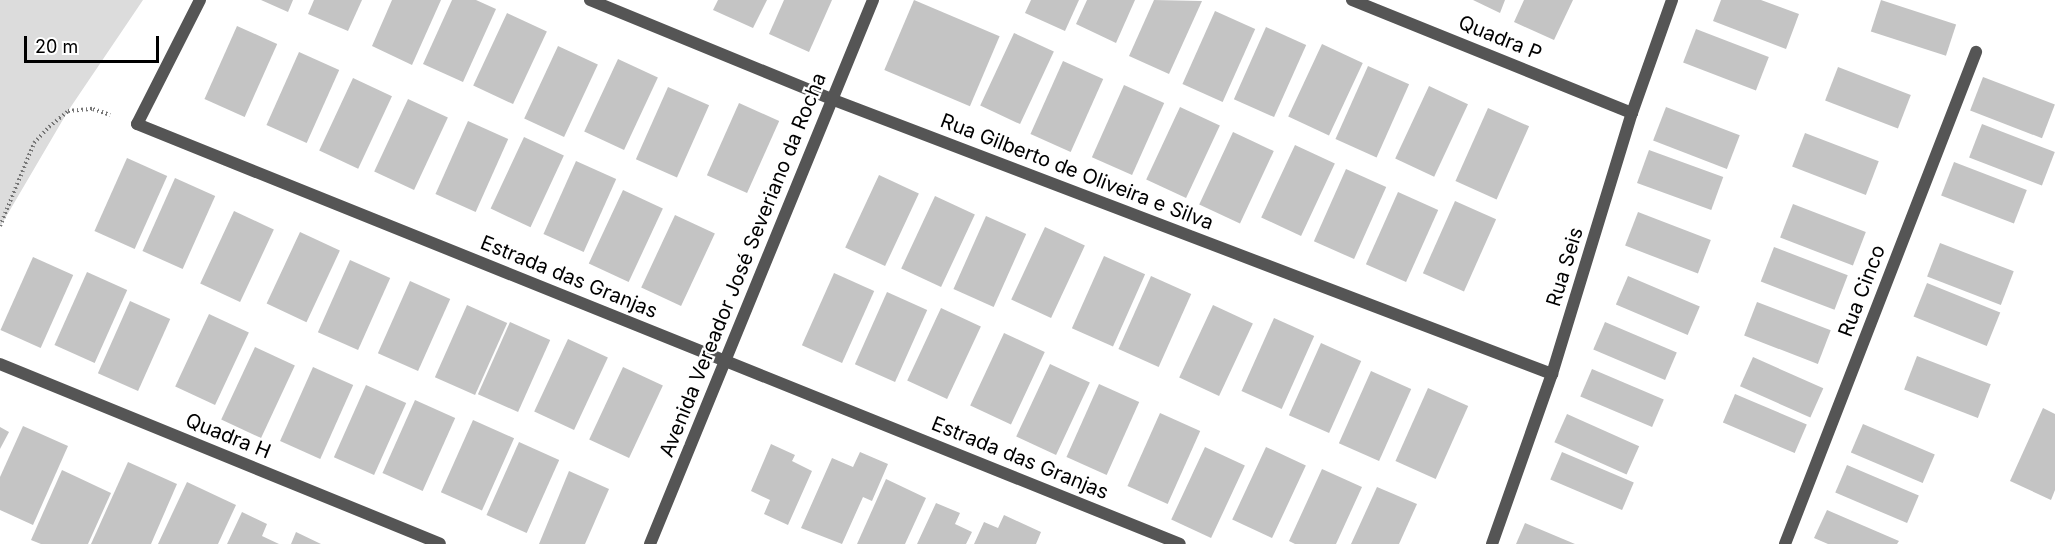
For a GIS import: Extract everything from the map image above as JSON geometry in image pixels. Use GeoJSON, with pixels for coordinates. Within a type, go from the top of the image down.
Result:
{"type":"FeatureCollection","features":[{"type":"Feature","properties":{"kind":"street"},"geometry":{"type":"LineString","coordinates":[[137,124],[200,0]]}},
{"type":"Feature","properties":{"kind":"street","name":"Rua Gilberto de Oliveira e Silva"},"geometry":{"type":"LineString","coordinates":[[590,0],[831,99],[1552,374]]}},
{"type":"Feature","properties":{"kind":"street","name":"Avenida Vereador José Severiano da Rocha"},"geometry":{"type":"LineString","coordinates":[[650,544],[728,361],[831,99],[873,0]]}},
{"type":"Feature","properties":{"kind":"street","name":"Quadra P"},"geometry":{"type":"LineString","coordinates":[[1352,0],[1632,113]]}},
{"type":"Feature","properties":{"kind":"street","name":"Rua Seis"},"geometry":{"type":"LineString","coordinates":[[1492,544],[1552,374],[1632,113],[1672,0]]}},
{"type":"Feature","properties":{"kind":"street","name":"Rua Cinco"},"geometry":{"type":"LineString","coordinates":[[1785,544],[1976,52]]}},
{"type":"Feature","properties":{"kind":"street","name":"Estrada das Granjas"},"geometry":{"type":"LineString","coordinates":[[137,124],[1180,544]]}},
{"type":"Feature","properties":{"kind":"street","name":"Quadra H"},"geometry":{"type":"LineString","coordinates":[[0,364],[440,544]]}},
{"type":"Feature","properties":{"kind":"path"},"geometry":{"type":"LineString","coordinates":[[0,226],[34,143],[68,111],[93,109],[137,124]]}},
{"type":"Feature","properties":{"kind":"shaded area"},"geometry":{"type":"Polygon","coordinates":[[[0,0],[143,0],[68,111],[0,227],[0,0]]]}},
{"type":"Feature","properties":{"kind":"building"},"geometry":{"type":"Polygon","coordinates":[[[261,0],[293,0],[288,12],[261,0]]]}},
{"type":"Feature","properties":{"kind":"building"},"geometry":{"type":"Polygon","coordinates":[[[314,0],[362,0],[348,31],[308,14],[314,0]]]}},
{"type":"Feature","properties":{"kind":"building"},"geometry":{"type":"Polygon","coordinates":[[[392,0],[441,0],[412,65],[372,46],[392,0]]]}},
{"type":"Feature","properties":{"kind":"building"},"geometry":{"type":"Polygon","coordinates":[[[452,0],[476,0],[496,9],[463,82],[423,64],[452,0]]]}},
{"type":"Feature","properties":{"kind":"building"},"geometry":{"type":"Polygon","coordinates":[[[718,0],[767,0],[753,28],[713,10],[718,0]]]}},
{"type":"Feature","properties":{"kind":"building"},"geometry":{"type":"Polygon","coordinates":[[[784,0],[832,0],[809,52],[769,34],[784,0]]]}},
{"type":"Feature","properties":{"kind":"building"},"geometry":{"type":"Polygon","coordinates":[[[914,0],[1000,36],[970,106],[884,70],[914,0]]]}},
{"type":"Feature","properties":{"kind":"building"},"geometry":{"type":"Polygon","coordinates":[[[1031,0],[1079,0],[1065,31],[1025,13],[1031,0]]]}},
{"type":"Feature","properties":{"kind":"building"},"geometry":{"type":"Polygon","coordinates":[[[1087,0],[1135,0],[1116,43],[1076,24],[1087,0]]]}},
{"type":"Feature","properties":{"kind":"building"},"geometry":{"type":"Polygon","coordinates":[[[1154,0],[1202,1],[1169,74],[1129,56],[1154,0]]]}},
{"type":"Feature","properties":{"kind":"building"},"geometry":{"type":"Polygon","coordinates":[[[1473,0],[1505,0],[1500,13],[1473,0]]]}},
{"type":"Feature","properties":{"kind":"building"},"geometry":{"type":"Polygon","coordinates":[[[1524,0],[1573,0],[1554,40],[1514,22],[1524,0]]]}},
{"type":"Feature","properties":{"kind":"building"},"geometry":{"type":"Polygon","coordinates":[[[1721,0],[1761,0],[1799,14],[1786,49],[1713,21],[1721,0]]]}},
{"type":"Feature","properties":{"kind":"building"},"geometry":{"type":"Polygon","coordinates":[[[1881,0],[1956,24],[1946,56],[1871,31],[1881,0]]]}},
{"type":"Feature","properties":{"kind":"building"},"geometry":{"type":"Polygon","coordinates":[[[1215,11],[1255,29],[1223,102],[1182,84],[1215,11]]]}},
{"type":"Feature","properties":{"kind":"building"},"geometry":{"type":"Polygon","coordinates":[[[507,13],[547,32],[513,104],[473,86],[507,13]]]}},
{"type":"Feature","properties":{"kind":"building"},"geometry":{"type":"Polygon","coordinates":[[[237,26],[277,44],[245,117],[204,99],[237,26]]]}},
{"type":"Feature","properties":{"kind":"building"},"geometry":{"type":"Polygon","coordinates":[[[1266,27],[1306,45],[1274,117],[1234,99],[1266,27]]]}},
{"type":"Feature","properties":{"kind":"building"},"geometry":{"type":"Polygon","coordinates":[[[1696,29],[1769,57],[1756,91],[1683,63],[1696,29]]]}},
{"type":"Feature","properties":{"kind":"building"},"geometry":{"type":"Polygon","coordinates":[[[1014,33],[1054,52],[1020,124],[980,106],[1014,33]]]}},
{"type":"Feature","properties":{"kind":"building"},"geometry":{"type":"Polygon","coordinates":[[[1322,44],[1363,63],[1329,136],[1288,117],[1322,44]]]}},
{"type":"Feature","properties":{"kind":"building"},"geometry":{"type":"Polygon","coordinates":[[[558,46],[598,65],[564,137],[524,119],[558,46]]]}},
{"type":"Feature","properties":{"kind":"building"},"geometry":{"type":"Polygon","coordinates":[[[299,52],[339,70],[307,143],[266,125],[299,52]]]}},
{"type":"Feature","properties":{"kind":"building"},"geometry":{"type":"Polygon","coordinates":[[[618,59],[658,78],[624,150],[584,132],[618,59]]]}},
{"type":"Feature","properties":{"kind":"building"},"geometry":{"type":"Polygon","coordinates":[[[1063,61],[1103,79],[1071,152],[1030,134],[1063,61]]]}},
{"type":"Feature","properties":{"kind":"building"},"geometry":{"type":"Polygon","coordinates":[[[1368,66],[1409,84],[1377,157],[1335,139],[1368,66]]]}},
{"type":"Feature","properties":{"kind":"building"},"geometry":{"type":"Polygon","coordinates":[[[1838,67],[1911,95],[1898,129],[1825,101],[1838,67]]]}},
{"type":"Feature","properties":{"kind":"building"},"geometry":{"type":"Polygon","coordinates":[[[1983,77],[2055,105],[2042,138],[1970,111],[1983,77]]]}},
{"type":"Feature","properties":{"kind":"building"},"geometry":{"type":"Polygon","coordinates":[[[353,78],[392,96],[358,169],[319,151],[353,78]]]}},
{"type":"Feature","properties":{"kind":"building"},"geometry":{"type":"Polygon","coordinates":[[[1124,85],[1164,103],[1132,175],[1092,157],[1124,85]]]}},
{"type":"Feature","properties":{"kind":"building"},"geometry":{"type":"Polygon","coordinates":[[[1429,86],[1468,104],[1434,177],[1395,159],[1429,86]]]}},
{"type":"Feature","properties":{"kind":"building"},"geometry":{"type":"Polygon","coordinates":[[[668,87],[709,105],[677,177],[636,159],[668,87]]]}},
{"type":"Feature","properties":{"kind":"building"},"geometry":{"type":"Polygon","coordinates":[[[408,99],[448,118],[414,190],[374,172],[408,99]]]}},
{"type":"Feature","properties":{"kind":"building"},"geometry":{"type":"Polygon","coordinates":[[[739,103],[779,121],[747,193],[707,175],[739,103]]]}},
{"type":"Feature","properties":{"kind":"building"},"geometry":{"type":"Polygon","coordinates":[[[1180,107],[1220,126],[1186,198],[1146,180],[1180,107]]]}},
{"type":"Feature","properties":{"kind":"building"},"geometry":{"type":"Polygon","coordinates":[[[1666,107],[1740,135],[1727,169],[1653,141],[1666,107]]]}},
{"type":"Feature","properties":{"kind":"building"},"geometry":{"type":"Polygon","coordinates":[[[1488,108],[1529,126],[1497,199],[1455,181],[1488,108]]]}},
{"type":"Feature","properties":{"kind":"building"},"geometry":{"type":"Polygon","coordinates":[[[468,121],[508,139],[476,212],[435,194],[468,121]]]}},
{"type":"Feature","properties":{"kind":"building"},"geometry":{"type":"Polygon","coordinates":[[[1982,124],[2055,152],[2042,186],[1969,158],[1982,124]]]}},
{"type":"Feature","properties":{"kind":"building"},"geometry":{"type":"Polygon","coordinates":[[[1233,132],[1274,151],[1240,224],[1199,205],[1233,132]]]}},
{"type":"Feature","properties":{"kind":"building"},"geometry":{"type":"Polygon","coordinates":[[[1805,133],[1879,161],[1866,195],[1792,167],[1805,133]]]}},
{"type":"Feature","properties":{"kind":"building"},"geometry":{"type":"Polygon","coordinates":[[[524,137],[564,156],[530,227],[491,209],[524,137]]]}},
{"type":"Feature","properties":{"kind":"building"},"geometry":{"type":"Polygon","coordinates":[[[1295,145],[1335,164],[1301,236],[1261,218],[1295,145]]]}},
{"type":"Feature","properties":{"kind":"building"},"geometry":{"type":"Polygon","coordinates":[[[1649,150],[1723,177],[1711,210],[1637,183],[1649,150]]]}},
{"type":"Feature","properties":{"kind":"building"},"geometry":{"type":"Polygon","coordinates":[[[127,158],[167,176],[135,249],[94,231],[127,158]]]}},
{"type":"Feature","properties":{"kind":"building"},"geometry":{"type":"Polygon","coordinates":[[[576,161],[616,179],[584,252],[543,234],[576,161]]]}},
{"type":"Feature","properties":{"kind":"building"},"geometry":{"type":"Polygon","coordinates":[[[1954,162],[2027,190],[2014,224],[1941,196],[1954,162]]]}},
{"type":"Feature","properties":{"kind":"building"},"geometry":{"type":"Polygon","coordinates":[[[1346,169],[1386,187],[1354,259],[1314,241],[1346,169]]]}},
{"type":"Feature","properties":{"kind":"building"},"geometry":{"type":"Polygon","coordinates":[[[879,175],[919,194],[885,266],[845,248],[879,175]]]}},
{"type":"Feature","properties":{"kind":"building"},"geometry":{"type":"Polygon","coordinates":[[[175,178],[215,196],[183,269],[142,251],[175,178]]]}},
{"type":"Feature","properties":{"kind":"building"},"geometry":{"type":"Polygon","coordinates":[[[623,190],[663,209],[629,282],[589,263],[623,190]]]}},
{"type":"Feature","properties":{"kind":"building"},"geometry":{"type":"Polygon","coordinates":[[[1398,192],[1438,210],[1406,282],[1366,264],[1398,192]]]}},
{"type":"Feature","properties":{"kind":"building"},"geometry":{"type":"Polygon","coordinates":[[[935,196],[975,215],[941,287],[901,269],[935,196]]]}},
{"type":"Feature","properties":{"kind":"building"},"geometry":{"type":"Polygon","coordinates":[[[1455,201],[1496,219],[1464,291],[1423,273],[1455,201]]]}},
{"type":"Feature","properties":{"kind":"building"},"geometry":{"type":"Polygon","coordinates":[[[1793,204],[1866,232],[1853,266],[1780,238],[1793,204]]]}},
{"type":"Feature","properties":{"kind":"building"},"geometry":{"type":"Polygon","coordinates":[[[234,211],[274,230],[240,302],[200,284],[234,211]]]}},
{"type":"Feature","properties":{"kind":"building"},"geometry":{"type":"Polygon","coordinates":[[[1638,212],[1711,240],[1698,274],[1625,246],[1638,212]]]}},
{"type":"Feature","properties":{"kind":"building"},"geometry":{"type":"Polygon","coordinates":[[[675,215],[715,234],[681,306],[641,288],[675,215]]]}},
{"type":"Feature","properties":{"kind":"building"},"geometry":{"type":"Polygon","coordinates":[[[986,216],[1026,234],[994,307],[953,289],[986,216]]]}},
{"type":"Feature","properties":{"kind":"building"},"geometry":{"type":"Polygon","coordinates":[[[1045,227],[1085,246],[1051,318],[1011,300],[1045,227]]]}},
{"type":"Feature","properties":{"kind":"building"},"geometry":{"type":"Polygon","coordinates":[[[300,232],[340,251],[306,322],[267,304],[300,232]]]}},
{"type":"Feature","properties":{"kind":"building"},"geometry":{"type":"Polygon","coordinates":[[[1940,243],[2014,271],[2001,305],[1927,277],[1940,243]]]}},
{"type":"Feature","properties":{"kind":"building"},"geometry":{"type":"Polygon","coordinates":[[[1774,247],[1848,275],[1834,310],[1761,282],[1774,247]]]}},
{"type":"Feature","properties":{"kind":"building"},"geometry":{"type":"Polygon","coordinates":[[[1104,256],[1145,274],[1113,346],[1072,328],[1104,256]]]}},
{"type":"Feature","properties":{"kind":"building"},"geometry":{"type":"Polygon","coordinates":[[[33,257],[73,275],[41,348],[0,330],[33,257]]]}},
{"type":"Feature","properties":{"kind":"building"},"geometry":{"type":"Polygon","coordinates":[[[350,260],[390,278],[358,350],[318,332],[350,260]]]}},
{"type":"Feature","properties":{"kind":"building"},"geometry":{"type":"Polygon","coordinates":[[[87,272],[127,290],[95,363],[54,345],[87,272]]]}},
{"type":"Feature","properties":{"kind":"building"},"geometry":{"type":"Polygon","coordinates":[[[834,273],[874,291],[842,363],[802,345],[834,273]]]}},
{"type":"Feature","properties":{"kind":"building"},"geometry":{"type":"Polygon","coordinates":[[[1151,276],[1191,294],[1159,367],[1118,349],[1151,276]]]}},
{"type":"Feature","properties":{"kind":"building"},"geometry":{"type":"Polygon","coordinates":[[[1628,276],[1700,306],[1688,335],[1616,305],[1628,276]]]}},
{"type":"Feature","properties":{"kind":"building"},"geometry":{"type":"Polygon","coordinates":[[[410,281],[450,299],[418,371],[378,353],[410,281]]]}},
{"type":"Feature","properties":{"kind":"building"},"geometry":{"type":"Polygon","coordinates":[[[1927,283],[2000,313],[1987,346],[1914,316],[1927,283]]]}},
{"type":"Feature","properties":{"kind":"building"},"geometry":{"type":"Polygon","coordinates":[[[887,292],[927,310],[895,382],[855,364],[887,292]]]}},
{"type":"Feature","properties":{"kind":"building"},"geometry":{"type":"Polygon","coordinates":[[[130,301],[170,319],[138,391],[98,373],[130,301]]]}},
{"type":"Feature","properties":{"kind":"building"},"geometry":{"type":"Polygon","coordinates":[[[1757,302],[1831,330],[1818,364],[1744,336],[1757,302]]]}},
{"type":"Feature","properties":{"kind":"building"},"geometry":{"type":"Polygon","coordinates":[[[467,305],[507,323],[475,395],[435,377],[467,305]]]}},
{"type":"Feature","properties":{"kind":"building"},"geometry":{"type":"Polygon","coordinates":[[[1213,305],[1253,324],[1219,396],[1179,378],[1213,305]]]}},
{"type":"Feature","properties":{"kind":"building"},"geometry":{"type":"Polygon","coordinates":[[[941,308],[981,327],[947,399],[907,381],[941,308]]]}},
{"type":"Feature","properties":{"kind":"building"},"geometry":{"type":"Polygon","coordinates":[[[209,314],[249,333],[215,405],[175,387],[209,314]]]}},
{"type":"Feature","properties":{"kind":"building"},"geometry":{"type":"Polygon","coordinates":[[[1274,318],[1314,336],[1282,409],[1241,391],[1274,318]]]}},
{"type":"Feature","properties":{"kind":"building"},"geometry":{"type":"Polygon","coordinates":[[[510,322],[550,340],[518,412],[478,394],[510,322]]]}},
{"type":"Feature","properties":{"kind":"building"},"geometry":{"type":"Polygon","coordinates":[[[1605,322],[1677,352],[1665,380],[1593,350],[1605,322]]]}},
{"type":"Feature","properties":{"kind":"building"},"geometry":{"type":"Polygon","coordinates":[[[1004,333],[1045,352],[1011,425],[970,406],[1004,333]]]}},
{"type":"Feature","properties":{"kind":"building"},"geometry":{"type":"Polygon","coordinates":[[[568,339],[608,358],[574,430],[534,412],[568,339]]]}},
{"type":"Feature","properties":{"kind":"building"},"geometry":{"type":"Polygon","coordinates":[[[1321,343],[1361,361],[1329,433],[1289,415],[1321,343]]]}},
{"type":"Feature","properties":{"kind":"building"},"geometry":{"type":"Polygon","coordinates":[[[255,347],[295,366],[261,438],[221,420],[255,347]]]}},
{"type":"Feature","properties":{"kind":"building"},"geometry":{"type":"Polygon","coordinates":[[[1917,356],[1991,384],[1978,418],[1904,390],[1917,356]]]}},
{"type":"Feature","properties":{"kind":"building"},"geometry":{"type":"Polygon","coordinates":[[[1753,357],[1823,388],[1810,418],[1740,386],[1753,357]]]}},
{"type":"Feature","properties":{"kind":"building"},"geometry":{"type":"Polygon","coordinates":[[[1050,364],[1090,383],[1056,455],[1016,437],[1050,364]]]}},
{"type":"Feature","properties":{"kind":"building"},"geometry":{"type":"Polygon","coordinates":[[[313,367],[353,385],[320,459],[280,441],[313,367]]]}},
{"type":"Feature","properties":{"kind":"building"},"geometry":{"type":"Polygon","coordinates":[[[623,367],[663,386],[629,458],[589,440],[623,367]]]}},
{"type":"Feature","properties":{"kind":"building"},"geometry":{"type":"Polygon","coordinates":[[[1592,369],[1664,399],[1652,427],[1580,397],[1592,369]]]}},
{"type":"Feature","properties":{"kind":"building"},"geometry":{"type":"Polygon","coordinates":[[[1371,371],[1411,389],[1379,461],[1339,443],[1371,371]]]}},
{"type":"Feature","properties":{"kind":"building"},"geometry":{"type":"Polygon","coordinates":[[[1099,384],[1139,402],[1107,475],[1066,457],[1099,384]]]}},
{"type":"Feature","properties":{"kind":"building"},"geometry":{"type":"Polygon","coordinates":[[[366,385],[406,403],[374,475],[334,457],[366,385]]]}},
{"type":"Feature","properties":{"kind":"building"},"geometry":{"type":"Polygon","coordinates":[[[1428,388],[1468,406],[1436,479],[1395,461],[1428,388]]]}},
{"type":"Feature","properties":{"kind":"building"},"geometry":{"type":"Polygon","coordinates":[[[1735,394],[1807,424],[1795,453],[1723,423],[1735,394]]]}},
{"type":"Feature","properties":{"kind":"building"},"geometry":{"type":"Polygon","coordinates":[[[415,400],[455,418],[423,491],[382,473],[415,400]]]}},
{"type":"Feature","properties":{"kind":"building"},"geometry":{"type":"Polygon","coordinates":[[[2043,408],[2055,414],[2055,490],[2051,500],[2010,481],[2043,408]]]}},
{"type":"Feature","properties":{"kind":"building"},"geometry":{"type":"Polygon","coordinates":[[[1160,413],[1200,431],[1168,504],[1127,486],[1160,413]]]}},
{"type":"Feature","properties":{"kind":"building"},"geometry":{"type":"Polygon","coordinates":[[[1567,414],[1639,446],[1627,474],[1554,442],[1567,414]]]}},
{"type":"Feature","properties":{"kind":"building"},"geometry":{"type":"Polygon","coordinates":[[[473,420],[514,438],[482,510],[441,492],[473,420]]]}},
{"type":"Feature","properties":{"kind":"building"},"geometry":{"type":"Polygon","coordinates":[[[1863,424],[1935,454],[1923,483],[1851,453],[1863,424]]]}},
{"type":"Feature","properties":{"kind":"building"},"geometry":{"type":"Polygon","coordinates":[[[23,426],[68,446],[33,525],[0,510],[0,477],[23,426]]]}},
{"type":"Feature","properties":{"kind":"building"},"geometry":{"type":"Polygon","coordinates":[[[0,427],[9,432],[0,449],[0,427]]]}},
{"type":"Feature","properties":{"kind":"building"},"geometry":{"type":"Polygon","coordinates":[[[519,442],[559,460],[527,533],[486,515],[519,442]]]}},
{"type":"Feature","properties":{"kind":"building"},"geometry":{"type":"Polygon","coordinates":[[[771,444],[795,455],[792,461],[812,471],[788,525],[764,514],[770,500],[751,491],[771,444]]]}},
{"type":"Feature","properties":{"kind":"building"},"geometry":{"type":"Polygon","coordinates":[[[1205,447],[1245,466],[1211,538],[1171,520],[1205,447]]]}},
{"type":"Feature","properties":{"kind":"building"},"geometry":{"type":"Polygon","coordinates":[[[1266,447],[1306,466],[1272,538],[1232,520],[1266,447]]]}},
{"type":"Feature","properties":{"kind":"building"},"geometry":{"type":"Polygon","coordinates":[[[860,452],[888,464],[872,501],[863,497],[842,544],[801,528],[832,458],[853,467],[860,452]]]}},
{"type":"Feature","properties":{"kind":"building"},"geometry":{"type":"Polygon","coordinates":[[[1562,452],[1634,482],[1622,510],[1550,480],[1562,452]]]}},
{"type":"Feature","properties":{"kind":"building"},"geometry":{"type":"Polygon","coordinates":[[[128,462],[177,484],[151,544],[91,544],[128,462]]]}},
{"type":"Feature","properties":{"kind":"building"},"geometry":{"type":"Polygon","coordinates":[[[1847,465],[1919,495],[1907,523],[1835,493],[1847,465]]]}},
{"type":"Feature","properties":{"kind":"building"},"geometry":{"type":"Polygon","coordinates":[[[1322,469],[1362,487],[1336,544],[1295,544],[1289,541],[1322,469]]]}},
{"type":"Feature","properties":{"kind":"building"},"geometry":{"type":"Polygon","coordinates":[[[62,470],[111,493],[88,544],[41,544],[31,540],[62,470]]]}},
{"type":"Feature","properties":{"kind":"building"},"geometry":{"type":"Polygon","coordinates":[[[569,471],[609,489],[585,544],[539,544],[569,471]]]}},
{"type":"Feature","properties":{"kind":"building"},"geometry":{"type":"Polygon","coordinates":[[[886,479],[926,498],[905,544],[857,544],[886,479]]]}},
{"type":"Feature","properties":{"kind":"building"},"geometry":{"type":"Polygon","coordinates":[[[187,482],[236,505],[218,544],[158,544],[187,482]]]}},
{"type":"Feature","properties":{"kind":"building"},"geometry":{"type":"Polygon","coordinates":[[[1377,487],[1417,504],[1399,544],[1351,544],[1377,487]]]}},
{"type":"Feature","properties":{"kind":"building"},"geometry":{"type":"Polygon","coordinates":[[[936,503],[960,513],[955,524],[972,532],[966,544],[917,544],[936,503]]]}},
{"type":"Feature","properties":{"kind":"building"},"geometry":{"type":"Polygon","coordinates":[[[1827,510],[1899,541],[1897,544],[1828,544],[1814,538],[1827,510]]]}},
{"type":"Feature","properties":{"kind":"building"},"geometry":{"type":"Polygon","coordinates":[[[242,512],[267,524],[262,536],[279,544],[227,544],[242,512]]]}},
{"type":"Feature","properties":{"kind":"building"},"geometry":{"type":"Polygon","coordinates":[[[1004,515],[1041,532],[1036,544],[974,544],[984,522],[998,528],[1004,515]]]}},
{"type":"Feature","properties":{"kind":"building"},"geometry":{"type":"Polygon","coordinates":[[[1525,523],[1575,544],[1516,544],[1525,523]]]}},
{"type":"Feature","properties":{"kind":"building"},"geometry":{"type":"Polygon","coordinates":[[[296,532],[321,544],[291,544],[296,532]]]}}]}
